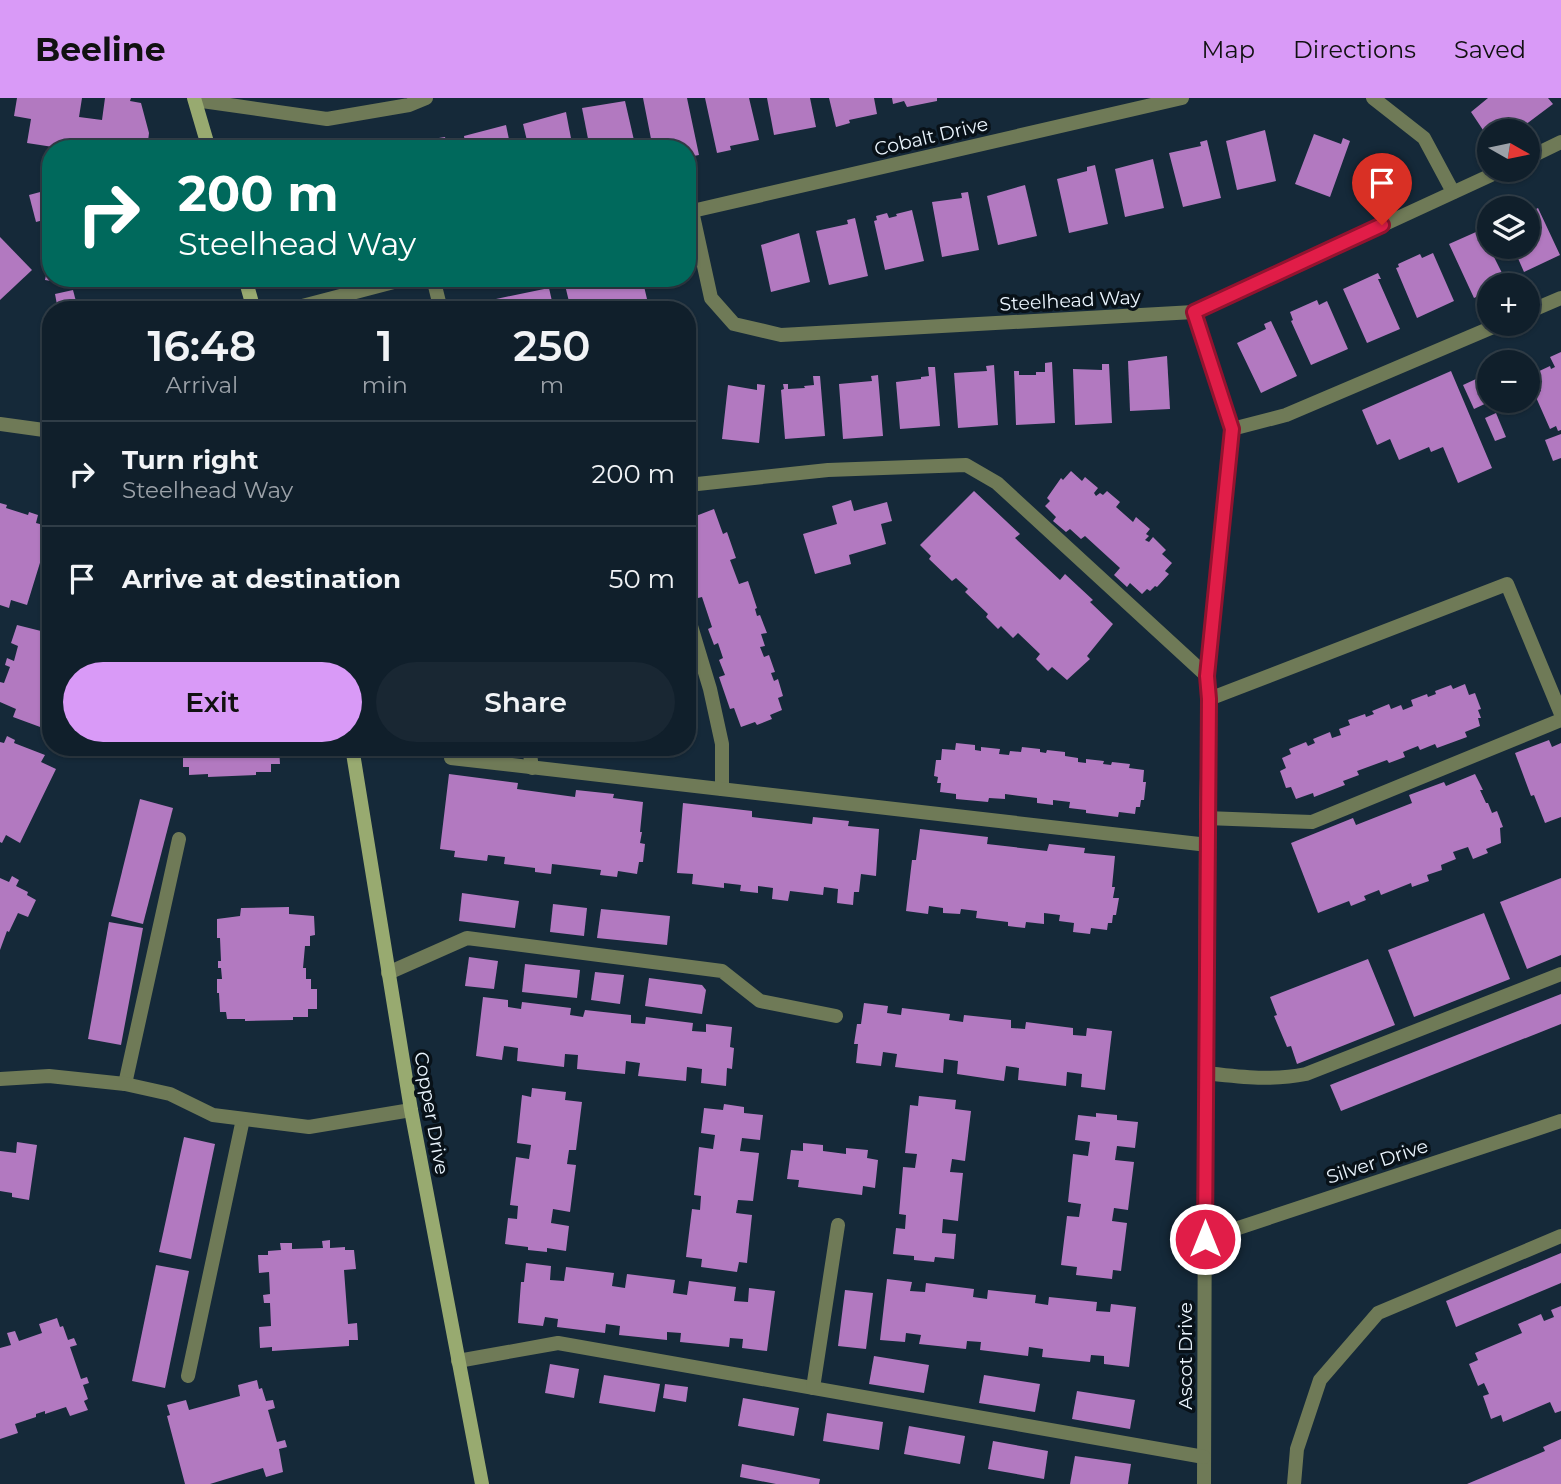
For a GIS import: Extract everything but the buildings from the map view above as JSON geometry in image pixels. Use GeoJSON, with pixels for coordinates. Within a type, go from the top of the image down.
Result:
{"type":"FeatureCollection","features":[{"type":"Feature","properties":{"kind":"street"},"geometry":{"type":"LineString","coordinates":[[206,140],[195,99],[327,120],[409,105],[426,98]]}},
{"type":"Feature","properties":{"kind":"street","name":"Cobalt Drive"},"geometry":{"type":"LineString","coordinates":[[696,211],[1182,98]]}},
{"type":"Feature","properties":{"kind":"street"},"geometry":{"type":"LineString","coordinates":[[1373,98],[1424,138],[1453,192]]}},
{"type":"Feature","properties":{"kind":"street"},"geometry":{"type":"LineString","coordinates":[[1540,152],[1561,142]]}},
{"type":"Feature","properties":{"kind":"street","name":"Steelhead Way"},"geometry":{"type":"LineString","coordinates":[[696,237],[711,298],[734,324],[781,335],[1194,312],[1477,181]]}},
{"type":"Feature","properties":{"kind":"street"},"geometry":{"type":"LineString","coordinates":[[321,301],[375,287]]}},
{"type":"Feature","properties":{"kind":"street"},"geometry":{"type":"LineString","coordinates":[[1540,307],[1561,298]]}},
{"type":"Feature","properties":{"kind":"street","name":"Ascot Drive"},"geometry":{"type":"LineString","coordinates":[[1194,312],[1232,429],[1207,676],[1204,1484]]}},
{"type":"Feature","properties":{"kind":"street"},"geometry":{"type":"LineString","coordinates":[[1232,429],[1286,415],[1477,334]]}},
{"type":"Feature","properties":{"kind":"street"},"geometry":{"type":"LineString","coordinates":[[0,424],[42,430]]}},
{"type":"Feature","properties":{"kind":"street"},"geometry":{"type":"LineString","coordinates":[[696,484],[828,470],[967,465],[997,483],[1207,676]]}},
{"type":"Feature","properties":{"kind":"street"},"geometry":{"type":"LineString","coordinates":[[1209,699],[1507,584],[1561,714]]}},
{"type":"Feature","properties":{"kind":"street"},"geometry":{"type":"LineString","coordinates":[[696,643],[722,744],[722,789]]}},
{"type":"Feature","properties":{"kind":"street"},"geometry":{"type":"LineString","coordinates":[[1206,818],[1312,822],[1561,720]]}},
{"type":"Feature","properties":{"kind":"street","name":"Copper Drive"},"geometry":{"type":"LineString","coordinates":[[353,756],[411,1110],[482,1484]]}},
{"type":"Feature","properties":{"kind":"street"},"geometry":{"type":"LineString","coordinates":[[530,756],[532,768]]}},
{"type":"Feature","properties":{"kind":"street"},"geometry":{"type":"LineString","coordinates":[[451,758],[1208,845]]}},
{"type":"Feature","properties":{"kind":"street"},"geometry":{"type":"LineString","coordinates":[[125,1084],[179,839]]}},
{"type":"Feature","properties":{"kind":"street"},"geometry":{"type":"LineString","coordinates":[[388,973],[467,938],[722,971],[760,1001],[836,1016]]}},
{"type":"Feature","properties":{"kind":"street"},"geometry":{"type":"LineString","coordinates":[[1206,1073],[1257,1079],[1283,1079],[1306,1074],[1561,974]]}},
{"type":"Feature","properties":{"kind":"street"},"geometry":{"type":"LineString","coordinates":[[0,1079],[49,1076],[125,1084],[170,1094],[213,1115],[309,1127],[411,1110]]}},
{"type":"Feature","properties":{"kind":"street"},"geometry":{"type":"LineString","coordinates":[[188,1376],[243,1119]]}},
{"type":"Feature","properties":{"kind":"street","name":"Silver Drive"},"geometry":{"type":"LineString","coordinates":[[1205,1239],[1561,1121]]}},
{"type":"Feature","properties":{"kind":"street"},"geometry":{"type":"LineString","coordinates":[[813,1388],[838,1224]]}},
{"type":"Feature","properties":{"kind":"street"},"geometry":{"type":"LineString","coordinates":[[1294,1484],[1297,1449],[1320,1380],[1378,1313],[1561,1236]]}},
{"type":"Feature","properties":{"kind":"street"},"geometry":{"type":"LineString","coordinates":[[458,1361],[558,1343],[1204,1457]]}},
{"type":"Feature","properties":{"kind":"route"},"geometry":{"type":"LineString","coordinates":[[1205,1239],[1207,676],[1232,429],[1194,312],[1382,225]]}}]}
